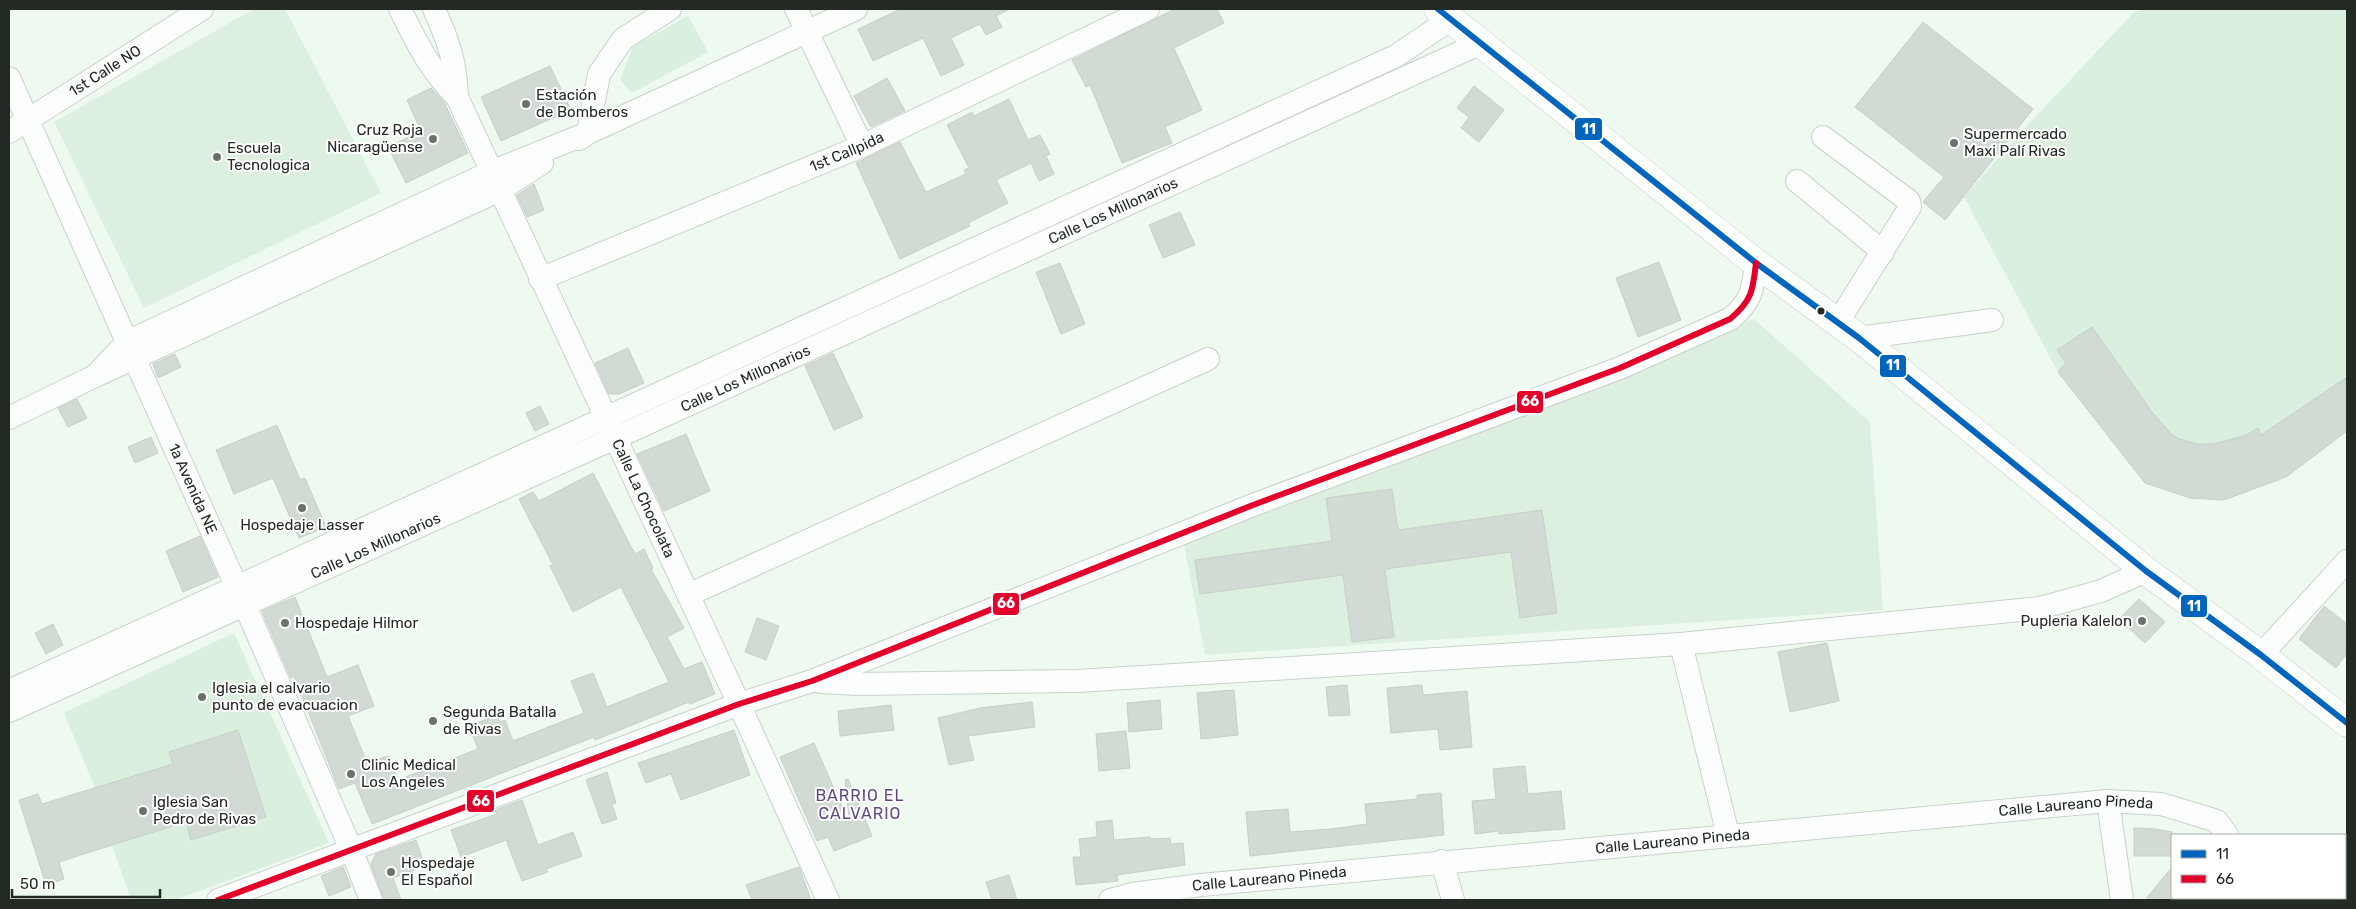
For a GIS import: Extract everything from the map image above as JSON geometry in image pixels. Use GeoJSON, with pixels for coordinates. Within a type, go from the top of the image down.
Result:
{"type":"FeatureCollection","features":[{"type":"Feature","properties":{"kind":"highway"},"geometry":{"type":"LineString","coordinates":[[1445,14],[1756,263],[1849,330],[2146,571],[2261,655],[2347,722]]}},
{"type":"Feature","properties":{"kind":"street","name":"1st Calle NO"},"geometry":{"type":"LineString","coordinates":[[9,132],[202,9]]}},
{"type":"Feature","properties":{"kind":"street","name":"Calle La Chocolata"},"geometry":{"type":"LineString","coordinates":[[400,9],[423,56],[438,78],[457,97],[828,900]]}},
{"type":"Feature","properties":{"kind":"street","name":"Calle La Chocolata"},"geometry":{"type":"LineString","coordinates":[[434,9],[449,42],[456,70],[457,97]]}},
{"type":"Feature","properties":{"kind":"street"},"geometry":{"type":"LineString","coordinates":[[588,133],[598,74],[624,39],[670,9]]}},
{"type":"Feature","properties":{"kind":"street"},"geometry":{"type":"LineString","coordinates":[[796,9],[862,146]]}},
{"type":"Feature","properties":{"kind":"street"},"geometry":{"type":"LineString","coordinates":[[9,418],[95,376],[131,350],[495,181],[588,133],[856,9]]}},
{"type":"Feature","properties":{"kind":"street","name":"1st Callpida"},"geometry":{"type":"LineString","coordinates":[[540,278],[862,146],[1148,9]]}},
{"type":"Feature","properties":{"kind":"street","name":"Calle Los Millonarios"},"geometry":{"type":"LineString","coordinates":[[9,711],[240,595],[605,418],[1396,56],[1445,14]]}},
{"type":"Feature","properties":{"kind":"street","name":"Calle Los Millonarios"},"geometry":{"type":"LineString","coordinates":[[9,691],[615,438],[1481,43]]}},
{"type":"Feature","properties":{"kind":"street","name":"1a Avenida NE"},"geometry":{"type":"LineString","coordinates":[[9,78],[240,595],[351,849],[371,900]]}},
{"type":"Feature","properties":{"kind":"street"},"geometry":{"type":"LineString","coordinates":[[1823,137],[1909,201],[1910,207],[1883,252],[1849,330],[1992,320]]}},
{"type":"Feature","properties":{"kind":"street"},"geometry":{"type":"LineString","coordinates":[[1797,181],[1883,252]]}},
{"type":"Feature","properties":{"kind":"street"},"geometry":{"type":"LineString","coordinates":[[218,900],[739,704],[812,682],[1252,506],[1620,368],[1722,323],[1744,307],[1753,291],[1756,263]]}},
{"type":"Feature","properties":{"kind":"street"},"geometry":{"type":"LineString","coordinates":[[688,595],[1208,359]]}},
{"type":"Feature","properties":{"kind":"street"},"geometry":{"type":"LineString","coordinates":[[2261,655],[2347,561]]}},
{"type":"Feature","properties":{"kind":"street"},"geometry":{"type":"LineString","coordinates":[[812,682],[858,684],[1077,681],[1681,644],[2040,608],[2101,591],[2146,571]]}},
{"type":"Feature","properties":{"kind":"street"},"geometry":{"type":"LineString","coordinates":[[1681,644],[1728,835]]}},
{"type":"Feature","properties":{"kind":"street"},"geometry":{"type":"LineString","coordinates":[[2108,801],[2122,900]]}},
{"type":"Feature","properties":{"kind":"street","name":"Calle Laureano Pineda"},"geometry":{"type":"LineString","coordinates":[[1110,900],[1132,894],[1203,892],[1442,861],[2108,801],[2161,804],[2217,821],[2226,834]]}},
{"type":"Feature","properties":{"kind":"street"},"geometry":{"type":"LineString","coordinates":[[1442,861],[1453,900]]}},
{"type":"Feature","properties":{"kind":"shaded area","name":"Escuela Tecnologica"},"geometry":{"type":"Polygon","coordinates":[[[254,9],[285,9],[381,193],[144,308],[54,122],[254,9]]]}},
{"type":"Feature","properties":{"kind":"shaded area"},"geometry":{"type":"Polygon","coordinates":[[[2146,9],[2347,9],[2347,430],[2286,477],[2224,500],[2190,498],[2145,483],[2058,372],[1964,197],[2023,130],[2134,12],[2146,9]]]}},
{"type":"Feature","properties":{"kind":"shaded area"},"geometry":{"type":"Polygon","coordinates":[[[688,16],[708,52],[632,93],[620,80],[633,46],[688,16]]]}},
{"type":"Feature","properties":{"kind":"shaded area"},"geometry":{"type":"Polygon","coordinates":[[[1754,319],[1870,422],[1883,610],[1205,655],[1183,540],[1754,319]]]}},
{"type":"Feature","properties":{"kind":"shaded area"},"geometry":{"type":"Polygon","coordinates":[[[234,633],[329,843],[175,900],[131,900],[112,845],[186,822],[191,839],[265,817],[238,731],[169,752],[173,764],[95,788],[64,713],[234,633]]]}},
{"type":"Feature","properties":{"kind":"building"},"geometry":{"type":"Polygon","coordinates":[[[901,9],[1010,9],[996,16],[1002,27],[986,35],[980,24],[951,38],[964,65],[941,76],[923,38],[873,61],[858,29],[901,9]]]}},
{"type":"Feature","properties":{"kind":"building"},"geometry":{"type":"Polygon","coordinates":[[[1175,9],[1217,9],[1224,23],[1174,48],[1202,110],[1165,127],[1172,143],[1122,163],[1090,85],[1086,87],[1072,60],[1175,9]]]}},
{"type":"Feature","properties":{"kind":"building","name":"Supermercado Maxi Palí Rivas"},"geometry":{"type":"Polygon","coordinates":[[[1923,22],[2033,109],[1945,220],[1923,202],[1944,177],[1855,107],[1923,22]]]}},
{"type":"Feature","properties":{"kind":"building","name":"Estación de Bomberos"},"geometry":{"type":"Polygon","coordinates":[[[550,66],[571,110],[501,141],[481,97],[550,66]]]}},
{"type":"Feature","properties":{"kind":"building"},"geometry":{"type":"Polygon","coordinates":[[[887,78],[905,111],[871,127],[854,96],[887,78]]]}},
{"type":"Feature","properties":{"kind":"building"},"geometry":{"type":"Polygon","coordinates":[[[1474,86],[1504,110],[1479,142],[1461,128],[1469,117],[1457,108],[1474,86]]]}},
{"type":"Feature","properties":{"kind":"building","name":"Cruz Roja Nicaragüense"},"geometry":{"type":"Polygon","coordinates":[[[431,88],[444,102],[468,153],[406,183],[388,147],[421,131],[407,100],[431,88]]]}},
{"type":"Feature","properties":{"kind":"building"},"geometry":{"type":"Polygon","coordinates":[[[1009,99],[1028,140],[1040,135],[1050,154],[1046,156],[1054,174],[1039,181],[1031,163],[996,180],[1008,203],[968,223],[970,226],[900,259],[856,163],[900,142],[926,192],[966,174],[964,170],[969,168],[947,125],[972,112],[974,116],[1009,99]]]}},
{"type":"Feature","properties":{"kind":"building"},"geometry":{"type":"Polygon","coordinates":[[[534,184],[544,210],[527,217],[517,195],[534,184]]]}},
{"type":"Feature","properties":{"kind":"building"},"geometry":{"type":"Polygon","coordinates":[[[1180,212],[1195,245],[1163,258],[1149,225],[1180,212]]]}},
{"type":"Feature","properties":{"kind":"building"},"geometry":{"type":"Polygon","coordinates":[[[1659,262],[1681,320],[1638,337],[1616,278],[1659,262]]]}},
{"type":"Feature","properties":{"kind":"building"},"geometry":{"type":"Polygon","coordinates":[[[1060,263],[1085,324],[1061,334],[1036,272],[1060,263]]]}},
{"type":"Feature","properties":{"kind":"building"},"geometry":{"type":"Polygon","coordinates":[[[2092,327],[2152,412],[2172,435],[2179,439],[2198,444],[2213,444],[2244,436],[2258,428],[2261,435],[2347,377],[2347,431],[2286,477],[2224,500],[2190,498],[2145,483],[2058,372],[2066,363],[2057,350],[2092,327]]]}},
{"type":"Feature","properties":{"kind":"building"},"geometry":{"type":"Polygon","coordinates":[[[628,348],[644,383],[619,394],[609,394],[595,363],[628,348]]]}},
{"type":"Feature","properties":{"kind":"building"},"geometry":{"type":"Polygon","coordinates":[[[833,353],[863,417],[834,430],[805,366],[833,353]]]}},
{"type":"Feature","properties":{"kind":"building"},"geometry":{"type":"Polygon","coordinates":[[[175,354],[181,367],[158,378],[153,364],[175,354]]]}},
{"type":"Feature","properties":{"kind":"building"},"geometry":{"type":"Polygon","coordinates":[[[77,399],[87,418],[68,427],[58,408],[77,399]]]}},
{"type":"Feature","properties":{"kind":"building"},"geometry":{"type":"Polygon","coordinates":[[[540,406],[549,424],[535,431],[526,413],[540,406]]]}},
{"type":"Feature","properties":{"kind":"building"},"geometry":{"type":"Polygon","coordinates":[[[277,425],[300,480],[305,478],[326,527],[299,538],[273,478],[234,494],[216,450],[277,425]]]}},
{"type":"Feature","properties":{"kind":"building"},"geometry":{"type":"Polygon","coordinates":[[[686,434],[710,491],[664,511],[637,454],[686,434]]]}},
{"type":"Feature","properties":{"kind":"building"},"geometry":{"type":"Polygon","coordinates":[[[151,437],[158,453],[135,463],[128,447],[151,437]]]}},
{"type":"Feature","properties":{"kind":"building"},"geometry":{"type":"Polygon","coordinates":[[[593,473],[635,554],[644,549],[653,568],[651,569],[684,628],[667,637],[684,669],[702,662],[715,694],[690,704],[689,702],[595,740],[594,737],[372,824],[355,783],[339,789],[294,676],[291,678],[262,611],[295,597],[327,677],[358,665],[374,706],[348,716],[367,763],[388,756],[398,780],[478,749],[469,726],[497,715],[500,722],[505,720],[513,741],[584,713],[571,681],[593,673],[607,707],[669,682],[621,587],[573,612],[550,566],[553,565],[519,499],[533,492],[539,501],[593,473]]]}},
{"type":"Feature","properties":{"kind":"building"},"geometry":{"type":"Polygon","coordinates":[[[1392,489],[1398,530],[1542,510],[1557,613],[1520,618],[1511,552],[1385,569],[1394,637],[1352,642],[1343,575],[1200,594],[1195,560],[1332,541],[1326,498],[1392,489]]]}},
{"type":"Feature","properties":{"kind":"building"},"geometry":{"type":"Polygon","coordinates":[[[200,536],[218,577],[183,592],[166,551],[200,536]]]}},
{"type":"Feature","properties":{"kind":"building","name":"Pupleria Kalelon"},"geometry":{"type":"Polygon","coordinates":[[[2139,599],[2165,622],[2145,643],[2119,619],[2139,599]]]}},
{"type":"Feature","properties":{"kind":"building"},"geometry":{"type":"Polygon","coordinates":[[[2324,606],[2347,624],[2347,653],[2336,668],[2299,639],[2324,606]]]}},
{"type":"Feature","properties":{"kind":"building"},"geometry":{"type":"Polygon","coordinates":[[[757,618],[779,626],[766,660],[745,652],[757,618]]]}},
{"type":"Feature","properties":{"kind":"building"},"geometry":{"type":"Polygon","coordinates":[[[53,624],[63,645],[46,654],[35,633],[53,624]]]}},
{"type":"Feature","properties":{"kind":"building"},"geometry":{"type":"Polygon","coordinates":[[[1827,643],[1839,701],[1790,712],[1778,652],[1827,643]]]}},
{"type":"Feature","properties":{"kind":"building"},"geometry":{"type":"Polygon","coordinates":[[[1347,685],[1350,715],[1329,716],[1326,687],[1347,685]]]}},
{"type":"Feature","properties":{"kind":"building"},"geometry":{"type":"Polygon","coordinates":[[[1422,685],[1423,695],[1467,691],[1472,747],[1440,750],[1438,729],[1391,733],[1387,688],[1422,685]]]}},
{"type":"Feature","properties":{"kind":"building"},"geometry":{"type":"Polygon","coordinates":[[[1234,690],[1238,735],[1201,739],[1197,693],[1234,690]]]}},
{"type":"Feature","properties":{"kind":"building"},"geometry":{"type":"Polygon","coordinates":[[[1160,700],[1162,729],[1129,732],[1127,703],[1160,700]]]}},
{"type":"Feature","properties":{"kind":"building"},"geometry":{"type":"Polygon","coordinates":[[[1032,702],[1035,727],[968,736],[974,760],[949,765],[938,718],[980,708],[1032,702]]]}},
{"type":"Feature","properties":{"kind":"building"},"geometry":{"type":"Polygon","coordinates":[[[891,705],[894,730],[840,736],[838,711],[891,705]]]}},
{"type":"Feature","properties":{"kind":"building","name":"Iglesia San Pedro de Rivas"},"geometry":{"type":"Polygon","coordinates":[[[238,730],[266,817],[191,840],[186,822],[59,862],[64,879],[46,885],[19,800],[38,794],[42,804],[173,764],[169,752],[238,730]]]}},
{"type":"Feature","properties":{"kind":"building"},"geometry":{"type":"Polygon","coordinates":[[[734,730],[750,775],[681,800],[671,774],[646,783],[638,763],[734,730]]]}},
{"type":"Feature","properties":{"kind":"building"},"geometry":{"type":"Polygon","coordinates":[[[1126,731],[1130,768],[1099,771],[1096,734],[1126,731]]]}},
{"type":"Feature","properties":{"kind":"building"},"geometry":{"type":"Polygon","coordinates":[[[814,743],[850,825],[845,780],[848,779],[872,836],[834,851],[828,837],[817,841],[780,757],[814,743]]]}},
{"type":"Feature","properties":{"kind":"building"},"geometry":{"type":"Polygon","coordinates":[[[1525,766],[1528,794],[1561,791],[1565,829],[1499,834],[1499,831],[1475,834],[1472,801],[1496,799],[1493,769],[1525,766]]]}},
{"type":"Feature","properties":{"kind":"building"},"geometry":{"type":"Polygon","coordinates":[[[607,772],[616,803],[612,805],[617,819],[602,824],[586,780],[607,772]]]}},
{"type":"Feature","properties":{"kind":"building"},"geometry":{"type":"Polygon","coordinates":[[[1441,793],[1444,835],[1250,856],[1246,812],[1288,809],[1290,832],[1331,829],[1367,824],[1365,804],[1417,799],[1417,795],[1441,793]]]}},
{"type":"Feature","properties":{"kind":"building"},"geometry":{"type":"Polygon","coordinates":[[[522,800],[538,845],[573,832],[582,856],[546,869],[548,872],[522,881],[506,840],[461,857],[451,830],[497,814],[495,810],[522,800]]]}},
{"type":"Feature","properties":{"kind":"building"},"geometry":{"type":"Polygon","coordinates":[[[1112,820],[1114,840],[1150,837],[1151,839],[1170,838],[1171,844],[1183,843],[1185,865],[1117,875],[1118,881],[1076,885],[1073,857],[1081,857],[1079,839],[1097,837],[1096,822],[1112,820]]]}},
{"type":"Feature","properties":{"kind":"building"},"geometry":{"type":"Polygon","coordinates":[[[2134,828],[2172,832],[2171,856],[2134,856],[2134,828]]]}},
{"type":"Feature","properties":{"kind":"building","name":"Hospedaje El Español"},"geometry":{"type":"Polygon","coordinates":[[[416,840],[425,866],[393,878],[401,900],[384,900],[371,864],[376,854],[416,840]]]}},
{"type":"Feature","properties":{"kind":"building"},"geometry":{"type":"Polygon","coordinates":[[[343,867],[351,887],[329,896],[321,876],[343,867]]]}},
{"type":"Feature","properties":{"kind":"building"},"geometry":{"type":"Polygon","coordinates":[[[799,867],[811,900],[752,900],[746,885],[799,867]]]}},
{"type":"Feature","properties":{"kind":"building"},"geometry":{"type":"Polygon","coordinates":[[[2171,868],[2172,900],[2145,900],[2171,868]]]}},
{"type":"Feature","properties":{"kind":"building"},"geometry":{"type":"Polygon","coordinates":[[[1009,875],[1017,900],[992,900],[986,882],[1009,875]]]}},
{"type":"Feature","properties":{"kind":"transit line","name":"11"},"geometry":{"type":"LineString","coordinates":[[1438,9],[1756,263],[1859,338],[2146,571],[2261,655],[2347,723]]}},
{"type":"Feature","properties":{"kind":"transit line","name":"66"},"geometry":{"type":"LineString","coordinates":[[218,900],[739,704],[812,681],[1253,505],[1620,368],[1730,319],[1743,306],[1750,294],[1756,263]]}},
{"type":"Feature","properties":{"kind":"place","name":"Estación de Bomberos"},"geometry":{"type":"Point","coordinates":[526,104]}},
{"type":"Feature","properties":{"kind":"place","name":"Cruz Roja Nicaragüense"},"geometry":{"type":"Point","coordinates":[433,139]}},
{"type":"Feature","properties":{"kind":"place","name":"Supermercado Maxi Palí Rivas"},"geometry":{"type":"Point","coordinates":[1954,143]}},
{"type":"Feature","properties":{"kind":"place","name":"Escuela Tecnologica"},"geometry":{"type":"Point","coordinates":[217,157]}},
{"type":"Feature","properties":{"kind":"place","name":"Hospedaje Lasser"},"geometry":{"type":"Point","coordinates":[302,508]}},
{"type":"Feature","properties":{"kind":"place","name":"Pupleria Kalelon"},"geometry":{"type":"Point","coordinates":[2142,621]}},
{"type":"Feature","properties":{"kind":"place","name":"Hospedaje Hilmor"},"geometry":{"type":"Point","coordinates":[285,623]}},
{"type":"Feature","properties":{"kind":"place","name":"Iglesia el calvario punto de evacuacion"},"geometry":{"type":"Point","coordinates":[202,697]}},
{"type":"Feature","properties":{"kind":"place","name":"Segunda Batalla de Rivas"},"geometry":{"type":"Point","coordinates":[433,721]}},
{"type":"Feature","properties":{"kind":"place","name":"Clinic Medical Los Angeles"},"geometry":{"type":"Point","coordinates":[351,774]}},
{"type":"Feature","properties":{"kind":"place","name":"Iglesia San Pedro de Rivas"},"geometry":{"type":"Point","coordinates":[143,811]}},
{"type":"Feature","properties":{"kind":"place","name":"Hospedaje El Español"},"geometry":{"type":"Point","coordinates":[391,872]}},
{"type":"Feature","properties":{"kind":"district","name":"BARRIO EL CALVARIO"},"geometry":{"type":"Point","coordinates":[860,804]}}]}
